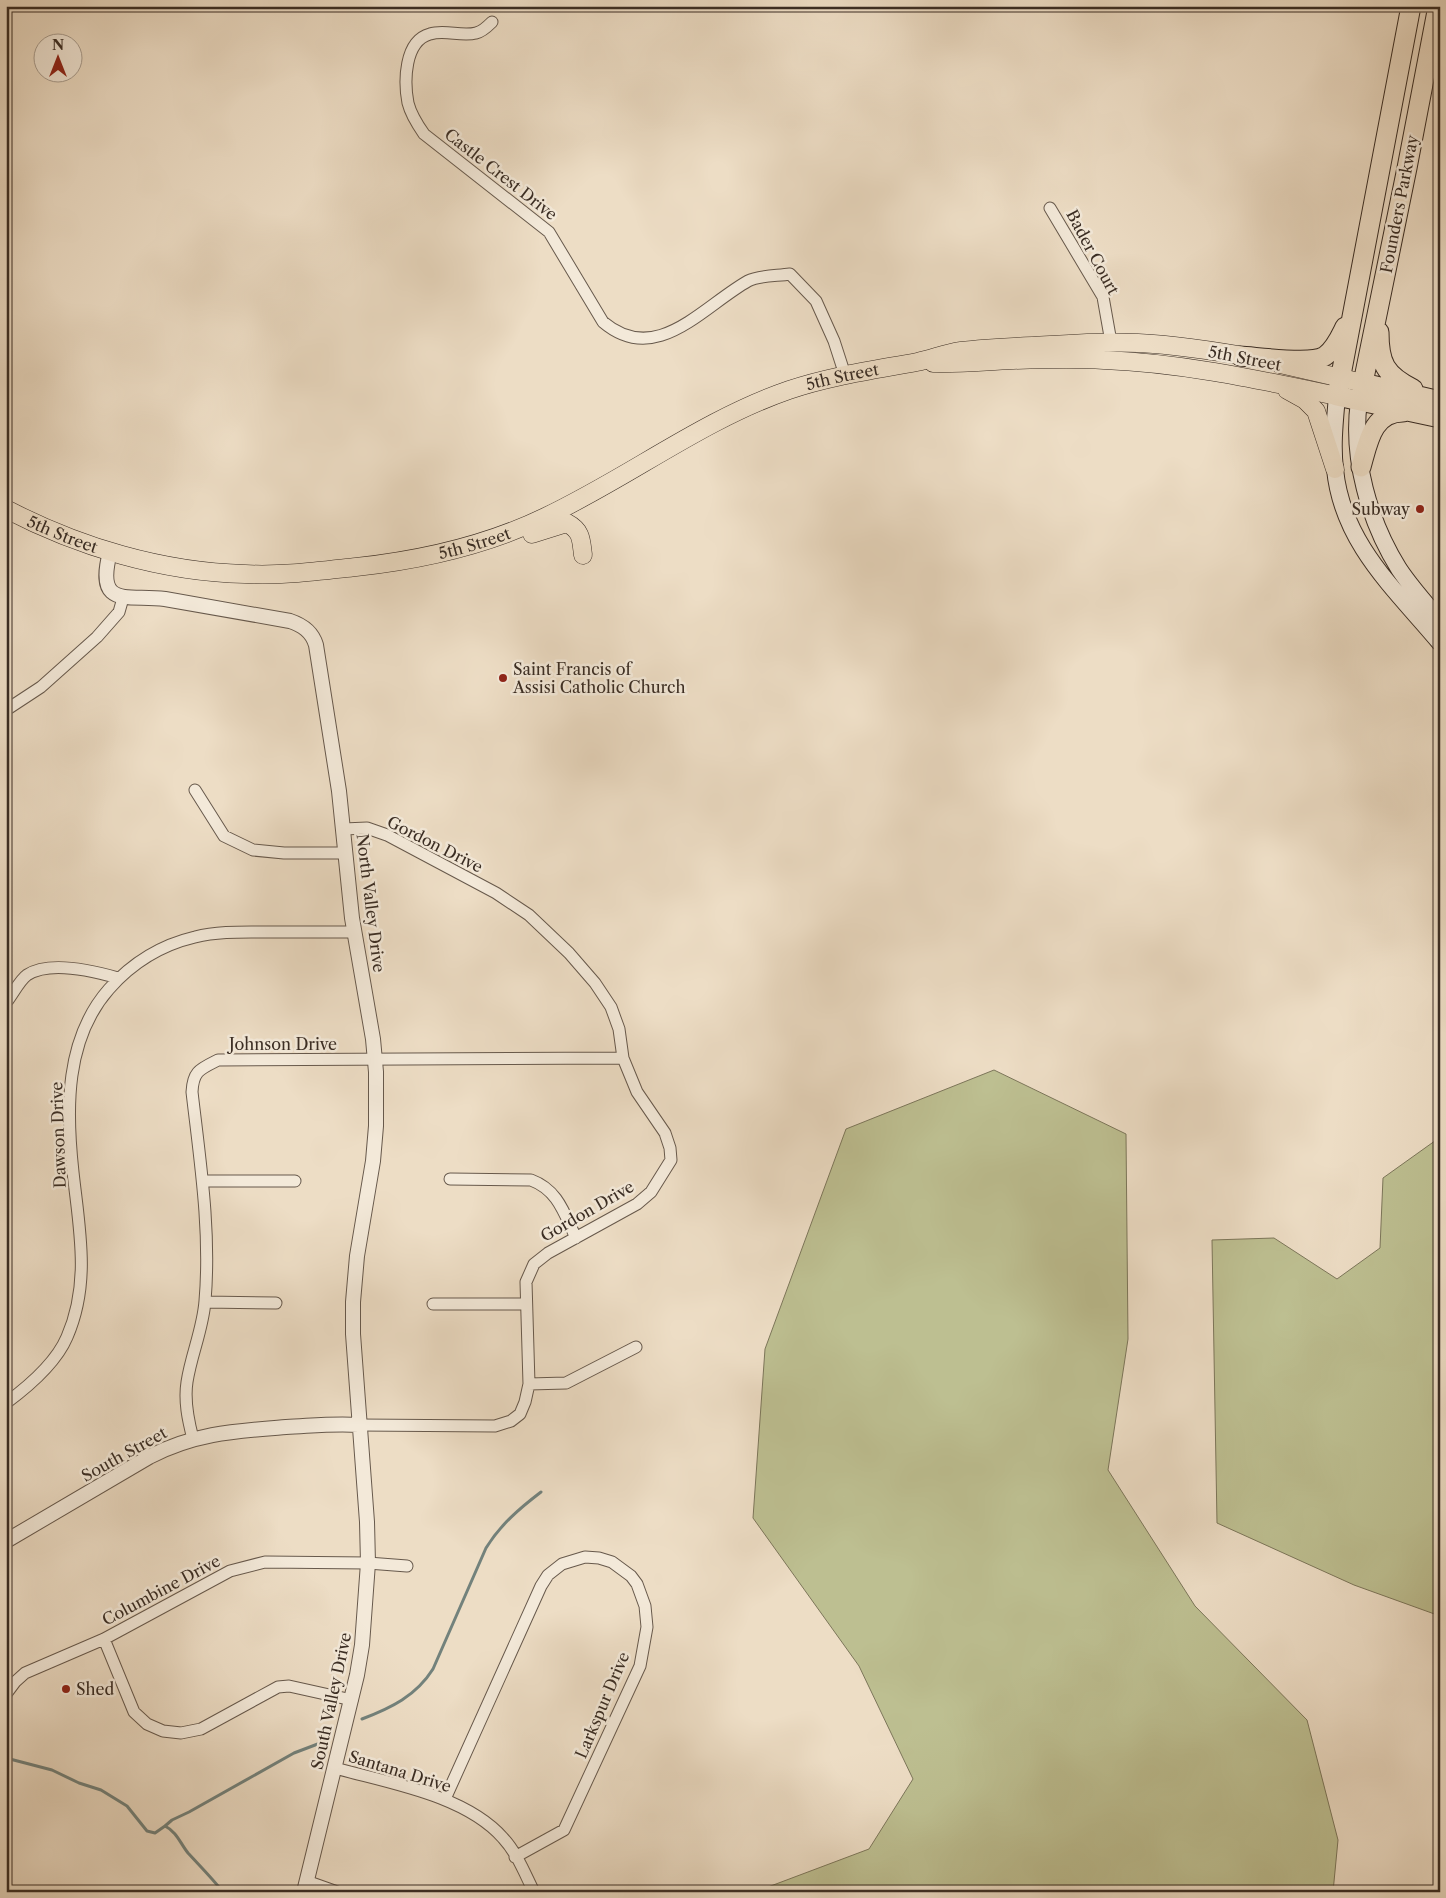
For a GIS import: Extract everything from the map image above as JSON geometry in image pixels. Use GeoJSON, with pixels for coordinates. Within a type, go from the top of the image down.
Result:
{"type":"FeatureCollection","features":[{"type":"Feature","properties":{"kind":"highway","name":"Founders Parkway"},"geometry":{"type":"LineString","coordinates":[[1338,387],[1411,6]]}},
{"type":"Feature","properties":{"kind":"highway","name":"Founders Parkway"},"geometry":{"type":"LineString","coordinates":[[1361,392],[1438,6]]}},
{"type":"Feature","properties":{"kind":"highway"},"geometry":{"type":"LineString","coordinates":[[1382,290],[1379,340],[1384,363],[1393,378],[1435,408]]}},
{"type":"Feature","properties":{"kind":"highway"},"geometry":{"type":"LineString","coordinates":[[1240,356],[1300,361],[1324,357],[1336,345],[1354,308]]}},
{"type":"Feature","properties":{"kind":"highway","name":"5th Street"},"geometry":{"type":"LineString","coordinates":[[1338,387],[1435,408]]}},
{"type":"Feature","properties":{"kind":"highway"},"geometry":{"type":"LineString","coordinates":[[1361,467],[1373,430],[1382,418],[1393,413],[1435,408]]}},
{"type":"Feature","properties":{"kind":"main road","name":"5th Street"},"geometry":{"type":"LineString","coordinates":[[6,509],[51,531],[110,552],[200,570],[244,574],[273,574],[382,564],[443,553],[482,542],[527,525],[569,505],[734,413],[786,392],[845,375],[918,362],[959,351],[1111,342],[1168,345],[1263,360],[1338,387]]}},
{"type":"Feature","properties":{"kind":"main road"},"geometry":{"type":"LineString","coordinates":[[984,362],[1031,352],[1101,350],[1110,346],[1111,342]]}},
{"type":"Feature","properties":{"kind":"main road"},"geometry":{"type":"LineString","coordinates":[[1118,361],[1124,355],[1141,352],[1263,360]]}},
{"type":"Feature","properties":{"kind":"main road","name":"5th Street"},"geometry":{"type":"LineString","coordinates":[[918,362],[957,364],[1059,359],[1118,361],[1185,367],[1274,383],[1338,387]]}},
{"type":"Feature","properties":{"kind":"main road"},"geometry":{"type":"LineString","coordinates":[[1274,383],[1305,400],[1316,410],[1335,469],[1346,515],[1354,536],[1378,572],[1440,643]]}},
{"type":"Feature","properties":{"kind":"main road"},"geometry":{"type":"LineString","coordinates":[[1335,469],[1334,437],[1338,387]]}},
{"type":"Feature","properties":{"kind":"main road"},"geometry":{"type":"LineString","coordinates":[[1361,392],[1358,435],[1361,467],[1372,512],[1384,541],[1408,582],[1440,620]]}},
{"type":"Feature","properties":{"kind":"main road"},"geometry":{"type":"LineString","coordinates":[[482,542],[521,538],[566,523],[575,527],[580,535],[583,555]]}},
{"type":"Feature","properties":{"kind":"street","name":"Castle Crest Drive"},"geometry":{"type":"LineString","coordinates":[[492,22],[478,33],[429,34],[420,40],[412,50],[406,73],[408,104],[414,119],[424,134],[549,232],[603,322],[612,330],[621,334],[630,337],[653,339],[674,330],[750,280],[790,274],[816,301],[834,341],[845,375]]}},
{"type":"Feature","properties":{"kind":"street","name":"Bader Court"},"geometry":{"type":"LineString","coordinates":[[1050,208],[1102,296],[1111,342]]}},
{"type":"Feature","properties":{"kind":"street"},"geometry":{"type":"LineString","coordinates":[[6,710],[41,686],[97,637],[119,612],[123,598],[115,594],[107,582],[106,567],[110,552]]}},
{"type":"Feature","properties":{"kind":"street","name":"North Valley Drive"},"geometry":{"type":"LineString","coordinates":[[123,598],[150,597],[282,619],[297,623],[307,629],[316,645],[334,753],[354,932],[372,1029],[375,1060],[376,1126],[373,1161],[354,1280],[353,1334],[358,1425]]}},
{"type":"Feature","properties":{"kind":"street"},"geometry":{"type":"LineString","coordinates":[[195,790],[224,836],[253,850],[284,853],[346,853]]}},
{"type":"Feature","properties":{"kind":"street","name":"Gordon Drive"},"geometry":{"type":"LineString","coordinates":[[344,829],[367,828],[387,835],[496,893],[529,915],[569,953],[595,983],[610,1007],[619,1028],[623,1058],[636,1092],[664,1133],[670,1148],[671,1160],[651,1192],[637,1204],[548,1253],[534,1264],[526,1282],[529,1384],[520,1414],[511,1421],[494,1426],[358,1425]]}},
{"type":"Feature","properties":{"kind":"street","name":"Dawson Drive"},"geometry":{"type":"LineString","coordinates":[[6,1403],[49,1364],[61,1350],[74,1316],[81,1279],[82,1246],[72,1162],[70,1096],[72,1069],[80,1038],[89,1018],[102,997],[118,978],[148,955],[195,936],[232,932],[354,932]]}},
{"type":"Feature","properties":{"kind":"street"},"geometry":{"type":"LineString","coordinates":[[8,1000],[27,976],[43,969],[72,968],[118,978]]}},
{"type":"Feature","properties":{"kind":"street","name":"Johnson Drive"},"geometry":{"type":"LineString","coordinates":[[193,1439],[186,1406],[187,1382],[200,1335],[205,1302],[207,1254],[203,1181],[192,1092],[193,1079],[202,1068],[218,1060],[623,1058]]}},
{"type":"Feature","properties":{"kind":"street"},"geometry":{"type":"LineString","coordinates":[[450,1179],[531,1180],[543,1185],[555,1196],[576,1238]]}},
{"type":"Feature","properties":{"kind":"street"},"geometry":{"type":"LineString","coordinates":[[203,1181],[295,1181]]}},
{"type":"Feature","properties":{"kind":"street"},"geometry":{"type":"LineString","coordinates":[[205,1302],[276,1303]]}},
{"type":"Feature","properties":{"kind":"street"},"geometry":{"type":"LineString","coordinates":[[433,1304],[526,1304]]}},
{"type":"Feature","properties":{"kind":"street"},"geometry":{"type":"LineString","coordinates":[[529,1384],[566,1383],[636,1347]]}},
{"type":"Feature","properties":{"kind":"street","name":"South Street"},"geometry":{"type":"LineString","coordinates":[[6,1541],[171,1446],[193,1439],[236,1431],[340,1424],[358,1425]]}},
{"type":"Feature","properties":{"kind":"street","name":"South Valley Drive"},"geometry":{"type":"LineString","coordinates":[[305,1886],[352,1700],[362,1645],[368,1563],[367,1522],[358,1425]]}},
{"type":"Feature","properties":{"kind":"street","name":"Larkspur Drive"},"geometry":{"type":"LineString","coordinates":[[445,1799],[541,1586],[548,1576],[562,1564],[585,1557],[599,1558],[612,1562],[622,1568],[638,1584],[646,1615],[647,1627],[640,1666],[564,1830],[515,1857]]}},
{"type":"Feature","properties":{"kind":"street","name":"Columbine Drive"},"geometry":{"type":"LineString","coordinates":[[6,1694],[25,1673],[104,1639],[230,1571],[265,1562],[368,1563],[408,1566]]}},
{"type":"Feature","properties":{"kind":"street"},"geometry":{"type":"LineString","coordinates":[[104,1639],[134,1712],[147,1724],[163,1731],[181,1733],[201,1729],[278,1687],[289,1686],[352,1700]]}},
{"type":"Feature","properties":{"kind":"street","name":"Santana Drive"},"geometry":{"type":"LineString","coordinates":[[335,1768],[445,1799],[489,1823],[505,1839],[534,1892]]}},
{"type":"Feature","properties":{"kind":"street"},"geometry":{"type":"LineString","coordinates":[[305,1886],[337,1892]]}},
{"type":"Feature","properties":{"kind":"green space"},"geometry":{"type":"Polygon","coordinates":[[[994,1070],[1126,1134],[1128,1339],[1108,1470],[1195,1606],[1307,1720],[1338,1840],[1333,1892],[770,1892],[768,1887],[869,1849],[913,1779],[859,1666],[753,1518],[765,1349],[846,1129],[994,1070]]]}},
{"type":"Feature","properties":{"kind":"green space"},"geometry":{"type":"Polygon","coordinates":[[[1439,1138],[1440,1616],[1354,1585],[1217,1523],[1212,1240],[1274,1238],[1337,1279],[1380,1248],[1383,1178],[1439,1138]]]}},
{"type":"Feature","properties":{"kind":"waterway"},"geometry":{"type":"LineString","coordinates":[[362,1719],[402,1700],[419,1687],[433,1669],[486,1548],[511,1517],[541,1492]]}},
{"type":"Feature","properties":{"kind":"waterway"},"geometry":{"type":"LineString","coordinates":[[165,1826],[172,1820],[294,1753],[323,1742]]}},
{"type":"Feature","properties":{"kind":"waterway"},"geometry":{"type":"LineString","coordinates":[[6,1758],[52,1770],[79,1783],[101,1790],[127,1806],[147,1831],[155,1833],[165,1826],[169,1828],[188,1853],[223,1892]]}},
{"type":"Feature","properties":{"kind":"place","name":"Subway"},"geometry":{"type":"Point","coordinates":[1420,509]}},
{"type":"Feature","properties":{"kind":"place","name":"Saint Francis of Assisi Catholic Church"},"geometry":{"type":"Point","coordinates":[503,678]}},
{"type":"Feature","properties":{"kind":"place","name":"Shed"},"geometry":{"type":"Point","coordinates":[66,1689]}}]}
